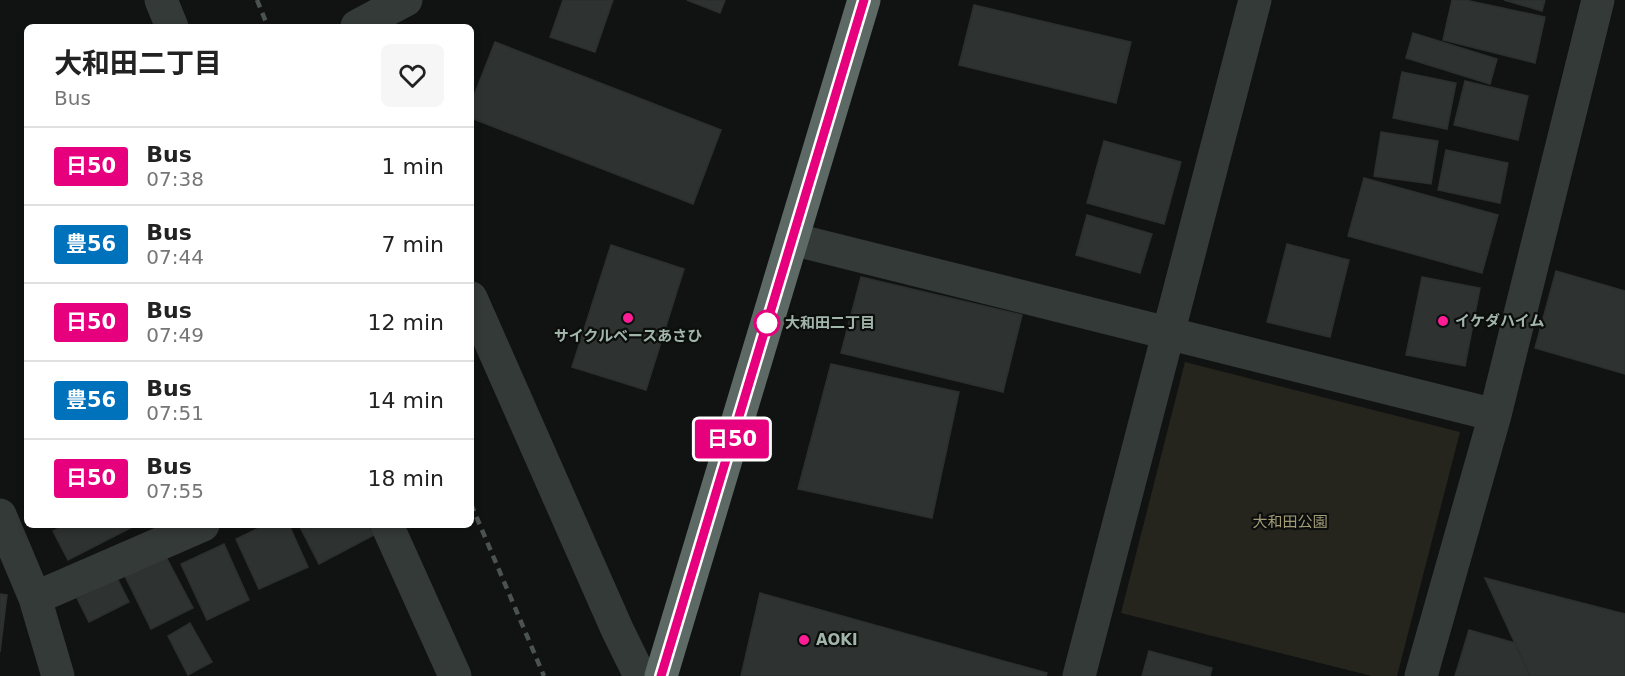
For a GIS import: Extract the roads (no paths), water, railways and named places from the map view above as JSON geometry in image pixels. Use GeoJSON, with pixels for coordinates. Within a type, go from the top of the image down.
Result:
{"type":"FeatureCollection","features":[{"type":"Feature","properties":{"kind":"highway"},"geometry":{"type":"LineString","coordinates":[[661,676],[864,0]]}},
{"type":"Feature","properties":{"kind":"street"},"geometry":{"type":"LineString","coordinates":[[160,0],[171,24]]}},
{"type":"Feature","properties":{"kind":"street"},"geometry":{"type":"LineString","coordinates":[[354,18],[406,0]]}},
{"type":"Feature","properties":{"kind":"street"},"geometry":{"type":"LineString","coordinates":[[1079,676],[1255,0]]}},
{"type":"Feature","properties":{"kind":"street"},"geometry":{"type":"LineString","coordinates":[[1421,676],[1495,415],[1598,0]]}},
{"type":"Feature","properties":{"kind":"street"},"geometry":{"type":"LineString","coordinates":[[792,239],[1495,415]]}},
{"type":"Feature","properties":{"kind":"street"},"geometry":{"type":"LineString","coordinates":[[474,305],[617,629],[640,676]]}},
{"type":"Feature","properties":{"kind":"street"},"geometry":{"type":"LineString","coordinates":[[0,515],[34,598],[58,676]]}},
{"type":"Feature","properties":{"kind":"street"},"geometry":{"type":"LineString","coordinates":[[34,598],[196,528]]}},
{"type":"Feature","properties":{"kind":"street"},"geometry":{"type":"LineString","coordinates":[[388,528],[455,676]]}},
{"type":"Feature","properties":{"kind":"railway"},"geometry":{"type":"LineString","coordinates":[[257,0],[267,24]]}},
{"type":"Feature","properties":{"kind":"railway"},"geometry":{"type":"LineString","coordinates":[[474,511],[544,676]]}},
{"type":"Feature","properties":{"kind":"place","name":"サイクルベースあさひ"},"geometry":{"type":"Point","coordinates":[628,318]}},
{"type":"Feature","properties":{"kind":"place","name":"イケダハイム"},"geometry":{"type":"Point","coordinates":[1443,321]}},
{"type":"Feature","properties":{"kind":"place","name":"大和田二丁目"},"geometry":{"type":"Point","coordinates":[767,323]}},
{"type":"Feature","properties":{"kind":"place","name":"AOKI"},"geometry":{"type":"Point","coordinates":[804,640]}},
{"type":"Feature","properties":{"kind":"park label","name":"大和田公園"},"geometry":{"type":"Point","coordinates":[1290,522]}}]}
